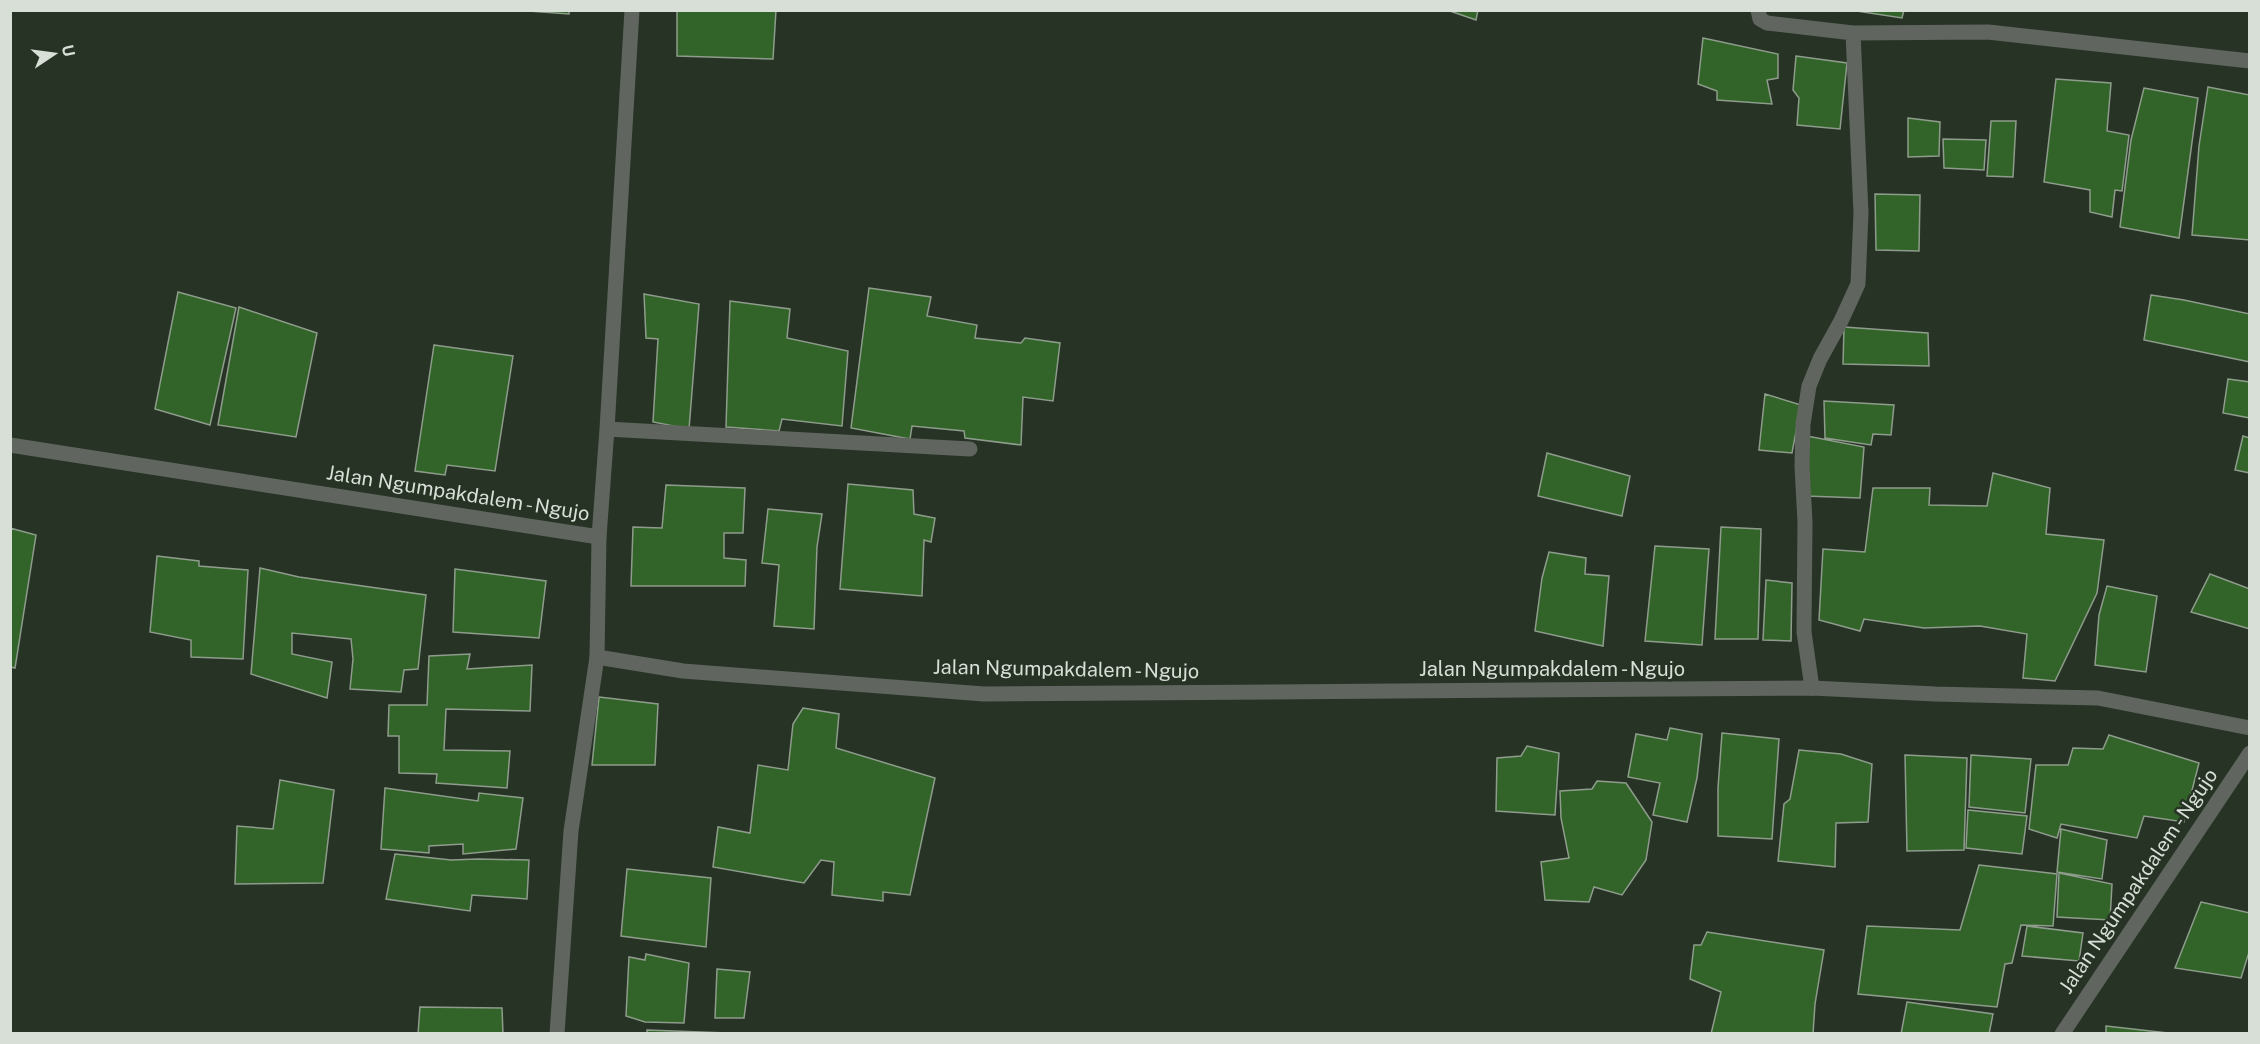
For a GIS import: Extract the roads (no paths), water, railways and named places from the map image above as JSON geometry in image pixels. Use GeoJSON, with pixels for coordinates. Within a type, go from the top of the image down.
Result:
{"type":"FeatureCollection","features":[{"type":"Feature","properties":{"kind":"street"},"geometry":{"type":"LineString","coordinates":[[599,537],[608,429],[632,10]]}},
{"type":"Feature","properties":{"kind":"street"},"geometry":{"type":"LineString","coordinates":[[1758,10],[1760,19],[1767,23],[1853,33],[1988,32],[2250,61]]}},
{"type":"Feature","properties":{"kind":"street"},"geometry":{"type":"LineString","coordinates":[[1812,688],[1804,632],[1803,424],[1809,386],[1820,359],[1858,285],[1861,213],[1853,33]]}},
{"type":"Feature","properties":{"kind":"street"},"geometry":{"type":"LineString","coordinates":[[608,429],[970,449]]}},
{"type":"Feature","properties":{"kind":"street","name":"Jalan Ngumpakdalem - Ngujo"},"geometry":{"type":"LineString","coordinates":[[10,445],[599,537],[597,657],[683,671],[984,694],[1812,688],[2098,698],[2250,728]]}},
{"type":"Feature","properties":{"kind":"street"},"geometry":{"type":"LineString","coordinates":[[557,1034],[571,831],[597,657]]}},
{"type":"Feature","properties":{"kind":"street","name":"Jalan Ngumpakdalem - Ngujo"},"geometry":{"type":"LineString","coordinates":[[2062,1034],[2250,753]]}}]}
